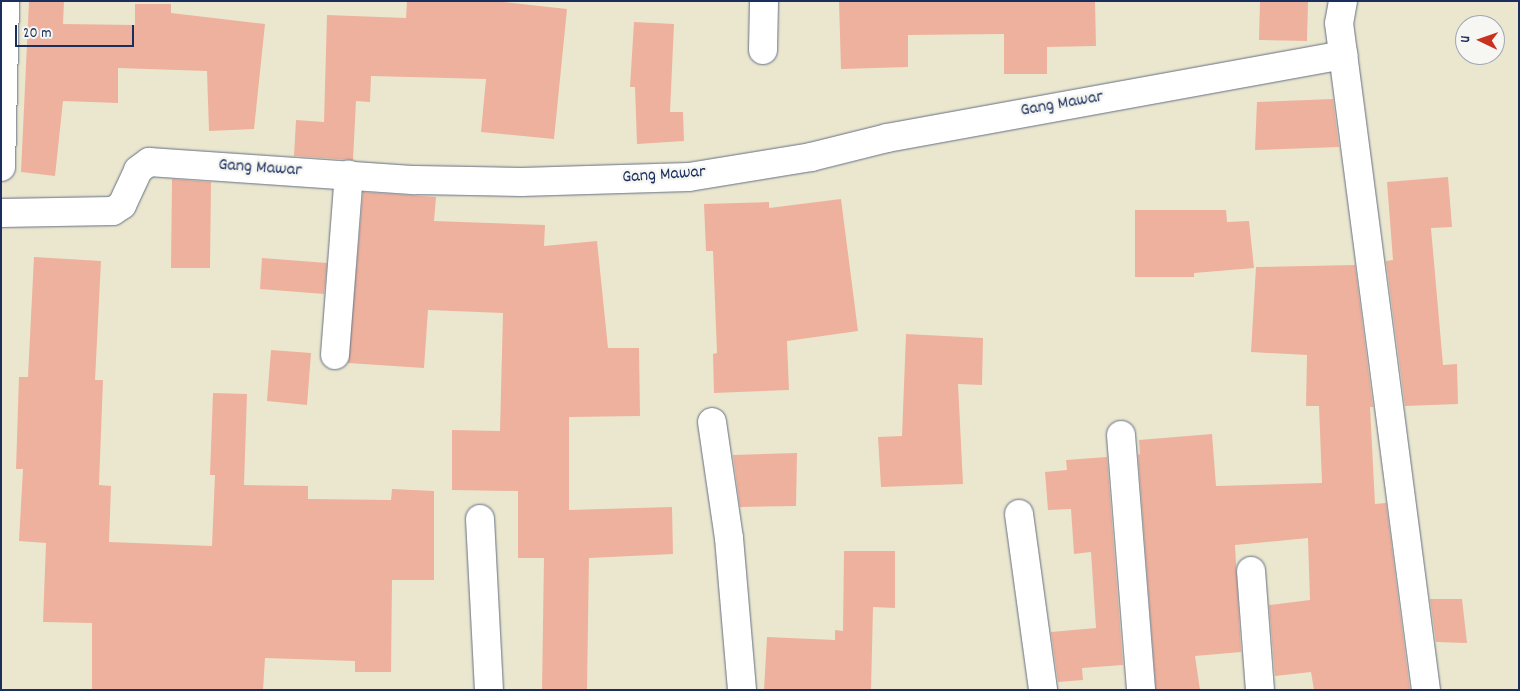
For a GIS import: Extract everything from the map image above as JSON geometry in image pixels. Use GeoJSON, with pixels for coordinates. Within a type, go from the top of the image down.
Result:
{"type":"FeatureCollection","features":[{"type":"Feature","properties":{"kind":"street"},"geometry":{"type":"LineString","coordinates":[[1,167],[5,1]]}},
{"type":"Feature","properties":{"kind":"street"},"geometry":{"type":"LineString","coordinates":[[763,50],[764,1]]}},
{"type":"Feature","properties":{"kind":"street"},"geometry":{"type":"LineString","coordinates":[[1343,1],[1339,23],[1426,690]]}},
{"type":"Feature","properties":{"kind":"street","name":"Gang Mawar"},"geometry":{"type":"LineString","coordinates":[[1,213],[113,211],[122,204],[138,170],[149,162],[415,180],[520,182],[688,177],[811,157],[935,128],[1344,55]]}},
{"type":"Feature","properties":{"kind":"street"},"geometry":{"type":"LineString","coordinates":[[335,355],[349,175]]}},
{"type":"Feature","properties":{"kind":"street"},"geometry":{"type":"LineString","coordinates":[[712,422],[729,538],[742,690]]}},
{"type":"Feature","properties":{"kind":"street"},"geometry":{"type":"LineString","coordinates":[[1120,435],[1141,690]]}},
{"type":"Feature","properties":{"kind":"street"},"geometry":{"type":"LineString","coordinates":[[1019,514],[1043,690]]}},
{"type":"Feature","properties":{"kind":"street"},"geometry":{"type":"LineString","coordinates":[[480,519],[490,690]]}},
{"type":"Feature","properties":{"kind":"street"},"geometry":{"type":"LineString","coordinates":[[1251,571],[1260,690]]}},
{"type":"Feature","properties":{"kind":"building"},"geometry":{"type":"Polygon","coordinates":[[[29,1],[64,1],[63,24],[135,25],[135,4],[171,4],[171,13],[265,24],[254,129],[209,131],[207,71],[118,68],[118,103],[63,101],[55,176],[21,172],[29,1]]]}},
{"type":"Feature","properties":{"kind":"building"},"geometry":{"type":"Polygon","coordinates":[[[407,1],[495,1],[567,9],[554,139],[481,132],[486,79],[371,76],[370,102],[356,101],[353,160],[294,156],[296,120],[324,122],[327,15],[406,18],[407,1]]]}},
{"type":"Feature","properties":{"kind":"building"},"geometry":{"type":"Polygon","coordinates":[[[839,1],[1095,1],[1096,46],[1047,47],[1047,74],[1004,74],[1004,34],[908,35],[908,67],[841,69],[839,1]]]}},
{"type":"Feature","properties":{"kind":"building"},"geometry":{"type":"Polygon","coordinates":[[[1260,1],[1308,1],[1307,41],[1259,40],[1260,1]]]}},
{"type":"Feature","properties":{"kind":"building"},"geometry":{"type":"Polygon","coordinates":[[[634,22],[674,24],[670,112],[683,112],[684,141],[637,144],[635,87],[630,87],[634,22]]]}},
{"type":"Feature","properties":{"kind":"building"},"geometry":{"type":"Polygon","coordinates":[[[1333,99],[1339,147],[1255,150],[1257,102],[1333,99]]]}},
{"type":"Feature","properties":{"kind":"building"},"geometry":{"type":"Polygon","coordinates":[[[1448,177],[1452,227],[1431,228],[1443,365],[1457,364],[1458,404],[1405,406],[1386,261],[1393,260],[1387,182],[1448,177]]]}},
{"type":"Feature","properties":{"kind":"building"},"geometry":{"type":"Polygon","coordinates":[[[172,179],[211,182],[210,268],[171,268],[172,179]]]}},
{"type":"Feature","properties":{"kind":"building"},"geometry":{"type":"Polygon","coordinates":[[[363,192],[436,197],[434,221],[545,225],[544,246],[597,241],[608,348],[639,348],[640,416],[569,417],[569,510],[672,507],[673,554],[589,558],[587,690],[542,690],[544,558],[518,558],[518,491],[452,490],[452,430],[500,431],[503,313],[428,310],[424,368],[348,363],[363,192]]]}},
{"type":"Feature","properties":{"kind":"building"},"geometry":{"type":"Polygon","coordinates":[[[841,199],[858,331],[787,341],[789,390],[714,393],[713,354],[717,353],[713,251],[706,251],[704,204],[769,202],[769,208],[841,199]]]}},
{"type":"Feature","properties":{"kind":"building"},"geometry":{"type":"Polygon","coordinates":[[[1135,210],[1226,210],[1227,222],[1249,221],[1254,268],[1194,273],[1194,277],[1135,277],[1135,210]]]}},
{"type":"Feature","properties":{"kind":"building"},"geometry":{"type":"Polygon","coordinates":[[[34,257],[101,261],[95,380],[103,380],[99,485],[111,486],[109,542],[212,546],[215,475],[210,475],[213,393],[247,394],[244,485],[308,486],[308,499],[391,500],[392,489],[434,491],[434,580],[392,580],[391,672],[355,672],[355,661],[265,658],[263,690],[92,689],[92,623],[43,622],[46,543],[19,541],[23,469],[16,469],[19,377],[28,377],[34,257]]]}},
{"type":"Feature","properties":{"kind":"building"},"geometry":{"type":"Polygon","coordinates":[[[262,258],[327,263],[324,294],[260,289],[262,258]]]}},
{"type":"Feature","properties":{"kind":"building"},"geometry":{"type":"Polygon","coordinates":[[[1355,265],[1373,407],[1370,407],[1375,504],[1386,503],[1410,690],[1314,690],[1311,672],[1275,676],[1269,605],[1310,600],[1308,538],[1235,545],[1241,652],[1195,656],[1200,690],[1156,690],[1138,455],[1140,454],[1139,440],[1212,434],[1216,486],[1322,483],[1319,406],[1306,406],[1307,355],[1251,352],[1256,267],[1355,265]]]}},
{"type":"Feature","properties":{"kind":"building"},"geometry":{"type":"Polygon","coordinates":[[[906,334],[983,338],[982,385],[958,384],[963,484],[881,487],[878,437],[902,436],[906,334]]]}},
{"type":"Feature","properties":{"kind":"building"},"geometry":{"type":"Polygon","coordinates":[[[271,350],[311,353],[307,405],[267,401],[271,350]]]}},
{"type":"Feature","properties":{"kind":"building"},"geometry":{"type":"Polygon","coordinates":[[[797,453],[796,506],[740,507],[733,455],[797,453]]]}},
{"type":"Feature","properties":{"kind":"building"},"geometry":{"type":"Polygon","coordinates":[[[1107,457],[1123,665],[1082,668],[1083,680],[1058,682],[1051,632],[1096,628],[1091,552],[1074,554],[1071,509],[1048,510],[1045,472],[1067,470],[1066,460],[1107,457]]]}},
{"type":"Feature","properties":{"kind":"building"},"geometry":{"type":"Polygon","coordinates":[[[844,551],[895,551],[895,608],[873,607],[871,690],[764,690],[767,637],[835,640],[835,630],[843,631],[844,551]]]}},
{"type":"Feature","properties":{"kind":"building"},"geometry":{"type":"Polygon","coordinates":[[[1430,599],[1462,599],[1467,643],[1436,642],[1430,599]]]}}]}
